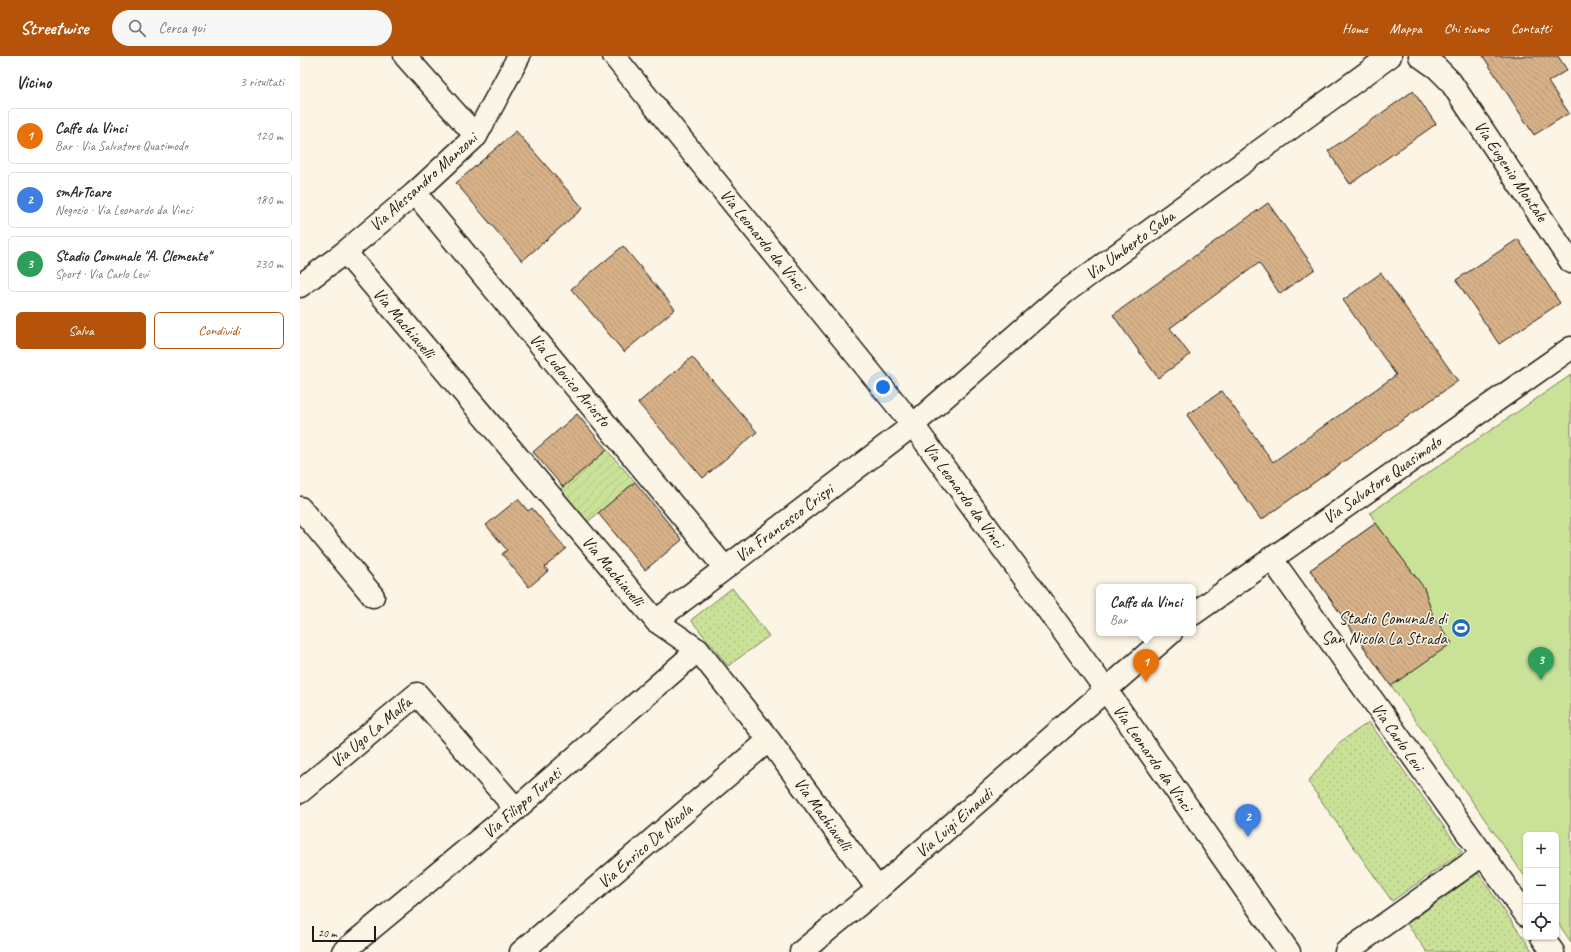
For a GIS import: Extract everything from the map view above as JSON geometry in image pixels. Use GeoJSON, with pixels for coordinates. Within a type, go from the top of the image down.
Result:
{"type":"FeatureCollection","features":[{"type":"Feature","properties":{"kind":"street"},"geometry":{"type":"LineString","coordinates":[[405,56],[476,136]]}},
{"type":"Feature","properties":{"kind":"street","name":"Via Alessandro Manzoni"},"geometry":{"type":"LineString","coordinates":[[300,286],[345,252],[415,193],[476,136],[519,56]]}},
{"type":"Feature","properties":{"kind":"street","name":"Via Leonardo da Vinci"},"geometry":{"type":"LineString","coordinates":[[614,56],[913,425],[1106,690],[1289,952]]}},
{"type":"Feature","properties":{"kind":"street","name":"Via Umberto Saba"},"geometry":{"type":"LineString","coordinates":[[1358,77],[1370,64],[1372,56]]}},
{"type":"Feature","properties":{"kind":"street","name":"Via Umberto Saba"},"geometry":{"type":"LineString","coordinates":[[913,425],[1064,293],[1358,77],[1390,56]]}},
{"type":"Feature","properties":{"kind":"street","name":"Via Eugenio Montale"},"geometry":{"type":"LineString","coordinates":[[1420,56],[1437,68],[1450,81],[1571,262]]}},
{"type":"Feature","properties":{"kind":"street","name":"Via Eugenio Montale"},"geometry":{"type":"LineString","coordinates":[[1440,56],[1450,81]]}},
{"type":"Feature","properties":{"kind":"street","name":"Via Ludovico Ariosto"},"geometry":{"type":"LineString","coordinates":[[415,193],[725,568]]}},
{"type":"Feature","properties":{"kind":"street","name":"Via Machiavelli"},"geometry":{"type":"LineString","coordinates":[[345,252],[656,621],[698,650],[769,740],[878,889]]}},
{"type":"Feature","properties":{"kind":"street","name":"Via Salvatore Quasimodo"},"geometry":{"type":"LineString","coordinates":[[1196,612],[1571,348]]}},
{"type":"Feature","properties":{"kind":"street","name":"Via Francesco Crispi"},"geometry":{"type":"LineString","coordinates":[[656,621],[913,425]]}},
{"type":"Feature","properties":{"kind":"street"},"geometry":{"type":"LineString","coordinates":[[300,508],[373,596]]}},
{"type":"Feature","properties":{"kind":"street","name":"Via Carlo Levi"},"geometry":{"type":"LineString","coordinates":[[1272,558],[1523,911]]}},
{"type":"Feature","properties":{"kind":"street"},"geometry":{"type":"LineString","coordinates":[[1106,690],[1168,636]]}},
{"type":"Feature","properties":{"kind":"street","name":"Via Filippo Turati"},"geometry":{"type":"LineString","coordinates":[[343,952],[516,809],[698,650]]}},
{"type":"Feature","properties":{"kind":"street","name":"Via Luigi Einaudi"},"geometry":{"type":"LineString","coordinates":[[800,952],[878,889],[1106,690]]}},
{"type":"Feature","properties":{"kind":"street","name":"Via Ugo La Malfa"},"geometry":{"type":"LineString","coordinates":[[300,792],[417,694],[516,809]]}},
{"type":"Feature","properties":{"kind":"street","name":"Via Enrico De Nicola"},"geometry":{"type":"LineString","coordinates":[[521,952],[769,740]]}},
{"type":"Feature","properties":{"kind":"street"},"geometry":{"type":"LineString","coordinates":[[1346,952],[1482,855]]}},
{"type":"Feature","properties":{"kind":"street"},"geometry":{"type":"LineString","coordinates":[[1544,940],[1553,952]]}},
{"type":"Feature","properties":{"kind":"green space","name":"Stadio Comunale di San Nicola La Strada"},"geometry":{"type":"Polygon","coordinates":[[[1571,375],[1571,942],[1559,924],[1559,832],[1523,832],[1523,874],[1310,570],[1376,523],[1370,513],[1571,375]]]}},
{"type":"Feature","properties":{"kind":"green space"},"geometry":{"type":"Polygon","coordinates":[[[607,450],[635,482],[584,525],[557,492],[607,450]]]}},
{"type":"Feature","properties":{"kind":"green space"},"geometry":{"type":"Polygon","coordinates":[[[732,588],[769,636],[728,666],[691,620],[732,588]]]}},
{"type":"Feature","properties":{"kind":"green space"},"geometry":{"type":"Polygon","coordinates":[[[1369,722],[1462,852],[1392,901],[1308,782],[1340,742],[1369,722]]]}},
{"type":"Feature","properties":{"kind":"green space"},"geometry":{"type":"Polygon","coordinates":[[[1478,873],[1523,938],[1523,940],[1525,940],[1533,952],[1427,952],[1407,924],[1478,873]]]}},
{"type":"Feature","properties":{"kind":"building"},"geometry":{"type":"Polygon","coordinates":[[[1483,56],[1558,56],[1567,70],[1548,82],[1569,113],[1534,135],[1483,56]]]}},
{"type":"Feature","properties":{"kind":"building"},"geometry":{"type":"Polygon","coordinates":[[[1413,91],[1436,124],[1350,184],[1328,151],[1413,91]]]}},
{"type":"Feature","properties":{"kind":"building"},"geometry":{"type":"Polygon","coordinates":[[[516,131],[583,208],[522,261],[456,183],[516,131]]]}},
{"type":"Feature","properties":{"kind":"building"},"geometry":{"type":"Polygon","coordinates":[[[1268,203],[1315,269],[1280,294],[1259,263],[1170,328],[1190,355],[1158,378],[1113,315],[1268,203]]]}},
{"type":"Feature","properties":{"kind":"building"},"geometry":{"type":"Polygon","coordinates":[[[1518,239],[1560,303],[1499,344],[1456,280],[1518,239]]]}},
{"type":"Feature","properties":{"kind":"building"},"geometry":{"type":"Polygon","coordinates":[[[623,246],[675,309],[624,352],[571,289],[623,246]]]}},
{"type":"Feature","properties":{"kind":"building"},"geometry":{"type":"Polygon","coordinates":[[[1381,273],[1458,381],[1261,520],[1187,415],[1222,391],[1273,462],[1396,375],[1343,300],[1381,273]]]}},
{"type":"Feature","properties":{"kind":"building"},"geometry":{"type":"Polygon","coordinates":[[[692,357],[757,432],[703,478],[638,403],[692,357]]]}},
{"type":"Feature","properties":{"kind":"building"},"geometry":{"type":"Polygon","coordinates":[[[577,414],[607,450],[563,487],[533,452],[577,414]]]}},
{"type":"Feature","properties":{"kind":"building"},"geometry":{"type":"Polygon","coordinates":[[[635,482],[682,540],[645,570],[598,513],[635,482]]]}},
{"type":"Feature","properties":{"kind":"building"},"geometry":{"type":"Polygon","coordinates":[[[518,499],[528,511],[532,508],[566,549],[545,567],[548,571],[529,587],[502,554],[507,550],[486,525],[518,499]]]}},
{"type":"Feature","properties":{"kind":"building"},"geometry":{"type":"Polygon","coordinates":[[[1376,523],[1424,588],[1433,616],[1452,643],[1391,686],[1310,570],[1376,523]]]}},
{"type":"Feature","properties":{"kind":"place","name":"Stadio Comunale di San Nicola La Strada"},"geometry":{"type":"Point","coordinates":[1461,628]}},
{"type":"Feature","properties":{"kind":"place","name":"Stadio Comunale \"A. Clemente\""},"geometry":{"type":"Point","coordinates":[1541,680]}},
{"type":"Feature","properties":{"kind":"place","name":"Caffe da Vinci"},"geometry":{"type":"Point","coordinates":[1146,682]}},
{"type":"Feature","properties":{"kind":"place","name":"smArTcare"},"geometry":{"type":"Point","coordinates":[1248,837]}}]}
